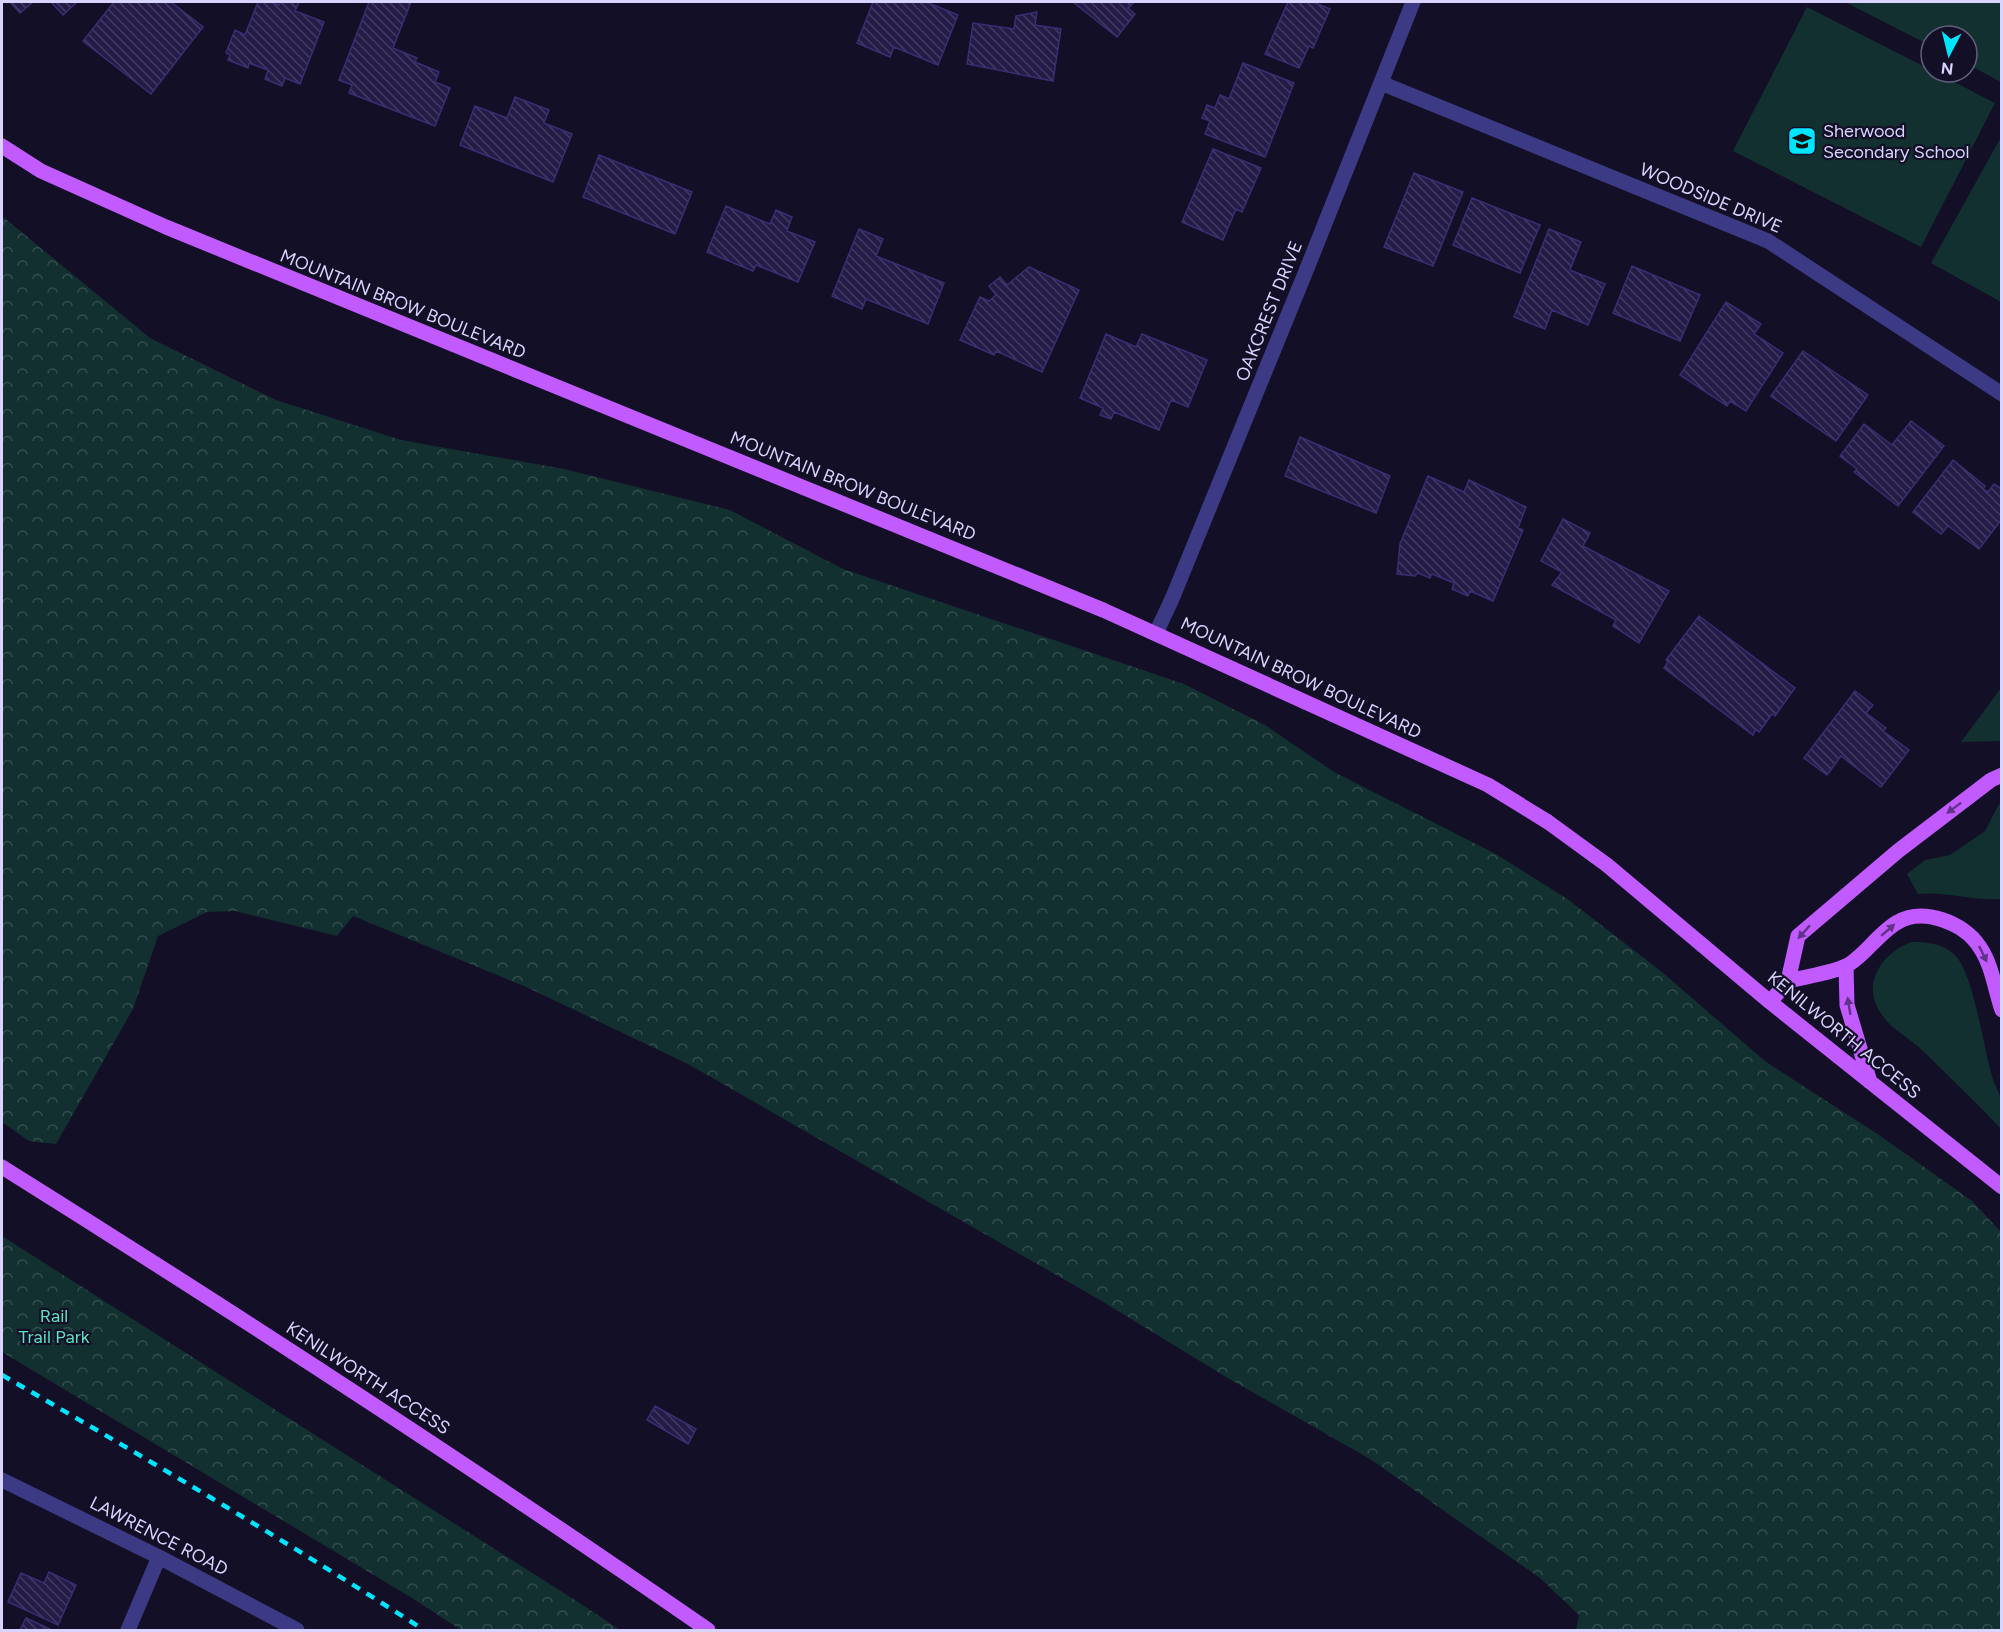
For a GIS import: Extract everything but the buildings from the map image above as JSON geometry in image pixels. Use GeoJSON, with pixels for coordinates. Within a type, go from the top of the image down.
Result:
{"type":"FeatureCollection","features":[{"type":"Feature","properties":{"kind":"main road","name":"MOUNTAIN BROW BOULEVARD"},"geometry":{"type":"LineString","coordinates":[[2,146],[41,171],[166,227],[548,385],[960,550],[1156,633],[1488,785],[1548,822],[1607,865],[1663,911]]}},
{"type":"Feature","properties":{"kind":"main road"},"geometry":{"type":"LineString","coordinates":[[1770,1002],[1788,981],[1798,936],[1898,851],[1991,780],[2001,775]]}},
{"type":"Feature","properties":{"kind":"main road","name":"KENILWORTH ACCESS"},"geometry":{"type":"LineString","coordinates":[[1663,911],[1770,1002],[2001,1187]]}},
{"type":"Feature","properties":{"kind":"main road"},"geometry":{"type":"LineString","coordinates":[[1788,981],[1846,966],[1898,921],[1917,917],[1939,918],[1965,932],[1979,945],[1988,964],[2001,1010]]}},
{"type":"Feature","properties":{"kind":"main road"},"geometry":{"type":"LineString","coordinates":[[1846,966],[1847,1005],[1870,1082]]}},
{"type":"Feature","properties":{"kind":"main road","name":"KENILWORTH ACCESS"},"geometry":{"type":"LineString","coordinates":[[2,1167],[200,1291],[581,1542],[708,1630]]}},
{"type":"Feature","properties":{"kind":"street","name":"OAKCREST DRIVE"},"geometry":{"type":"LineString","coordinates":[[1156,633],[1172,599],[1413,2]]}},
{"type":"Feature","properties":{"kind":"street","name":"WOODSIDE DRIVE"},"geometry":{"type":"LineString","coordinates":[[1381,83],[1768,241],[2001,394]]}},
{"type":"Feature","properties":{"kind":"street","name":"LAWRENCE ROAD"},"geometry":{"type":"LineString","coordinates":[[2,1480],[159,1557],[297,1630]]}},
{"type":"Feature","properties":{"kind":"street"},"geometry":{"type":"LineString","coordinates":[[128,1630],[159,1557]]}},
{"type":"Feature","properties":{"kind":"green space"},"geometry":{"type":"Polygon","coordinates":[[[1845,2],[2001,2],[2001,82],[1979,70],[1979,24],[1919,24],[1919,40],[1845,2]]]}},
{"type":"Feature","properties":{"kind":"green space"},"geometry":{"type":"Polygon","coordinates":[[[1807,7],[1919,64],[1919,84],[1958,84],[1995,103],[1921,247],[1733,151],[1807,7]]]}},
{"type":"Feature","properties":{"kind":"green space"},"geometry":{"type":"Polygon","coordinates":[[[2001,137],[2001,302],[1931,263],[2001,137]]]}},
{"type":"Feature","properties":{"kind":"green space"},"geometry":{"type":"Polygon","coordinates":[[[2,216],[150,338],[276,400],[401,440],[564,469],[730,510],[843,569],[1184,684],[1265,725],[1334,772],[1494,853],[1566,898],[1662,972],[1766,1062],[1879,1135],[1972,1201],[2001,1232],[2001,1630],[1576,1630],[1579,1615],[1540,1578],[1370,1459],[1226,1377],[1100,1300],[688,1064],[524,986],[353,916],[337,936],[235,911],[207,912],[158,936],[133,1009],[56,1144],[29,1141],[2,1122],[2,216]]]}},
{"type":"Feature","properties":{"kind":"green space"},"geometry":{"type":"Polygon","coordinates":[[[2001,688],[2001,741],[1961,742],[2001,688]]]}},
{"type":"Feature","properties":{"kind":"green space"},"geometry":{"type":"Polygon","coordinates":[[[2001,803],[2001,899],[1918,894],[1907,874],[1925,860],[1950,855],[1985,831],[2001,803]]]}},
{"type":"Feature","properties":{"kind":"green space"},"geometry":{"type":"Polygon","coordinates":[[[1911,942],[1944,947],[1954,954],[1961,964],[1972,993],[1992,1076],[2000,1098],[2001,1129],[1918,1046],[1891,1025],[1876,1004],[1873,993],[1877,972],[1891,954],[1911,942]]]}},
{"type":"Feature","properties":{"kind":"green space","name":"Rail Trail Park"},"geometry":{"type":"Polygon","coordinates":[[[2,1236],[620,1630],[461,1630],[412,1598],[2,1352],[2,1236]]]}},
{"type":"Feature","properties":{"kind":"railway"},"geometry":{"type":"LineString","coordinates":[[2,1375],[320,1564],[424,1630]]}},
{"type":"Feature","properties":{"kind":"place","name":"Sherwood Secondary School"},"geometry":{"type":"Point","coordinates":[1802,141]}}]}
